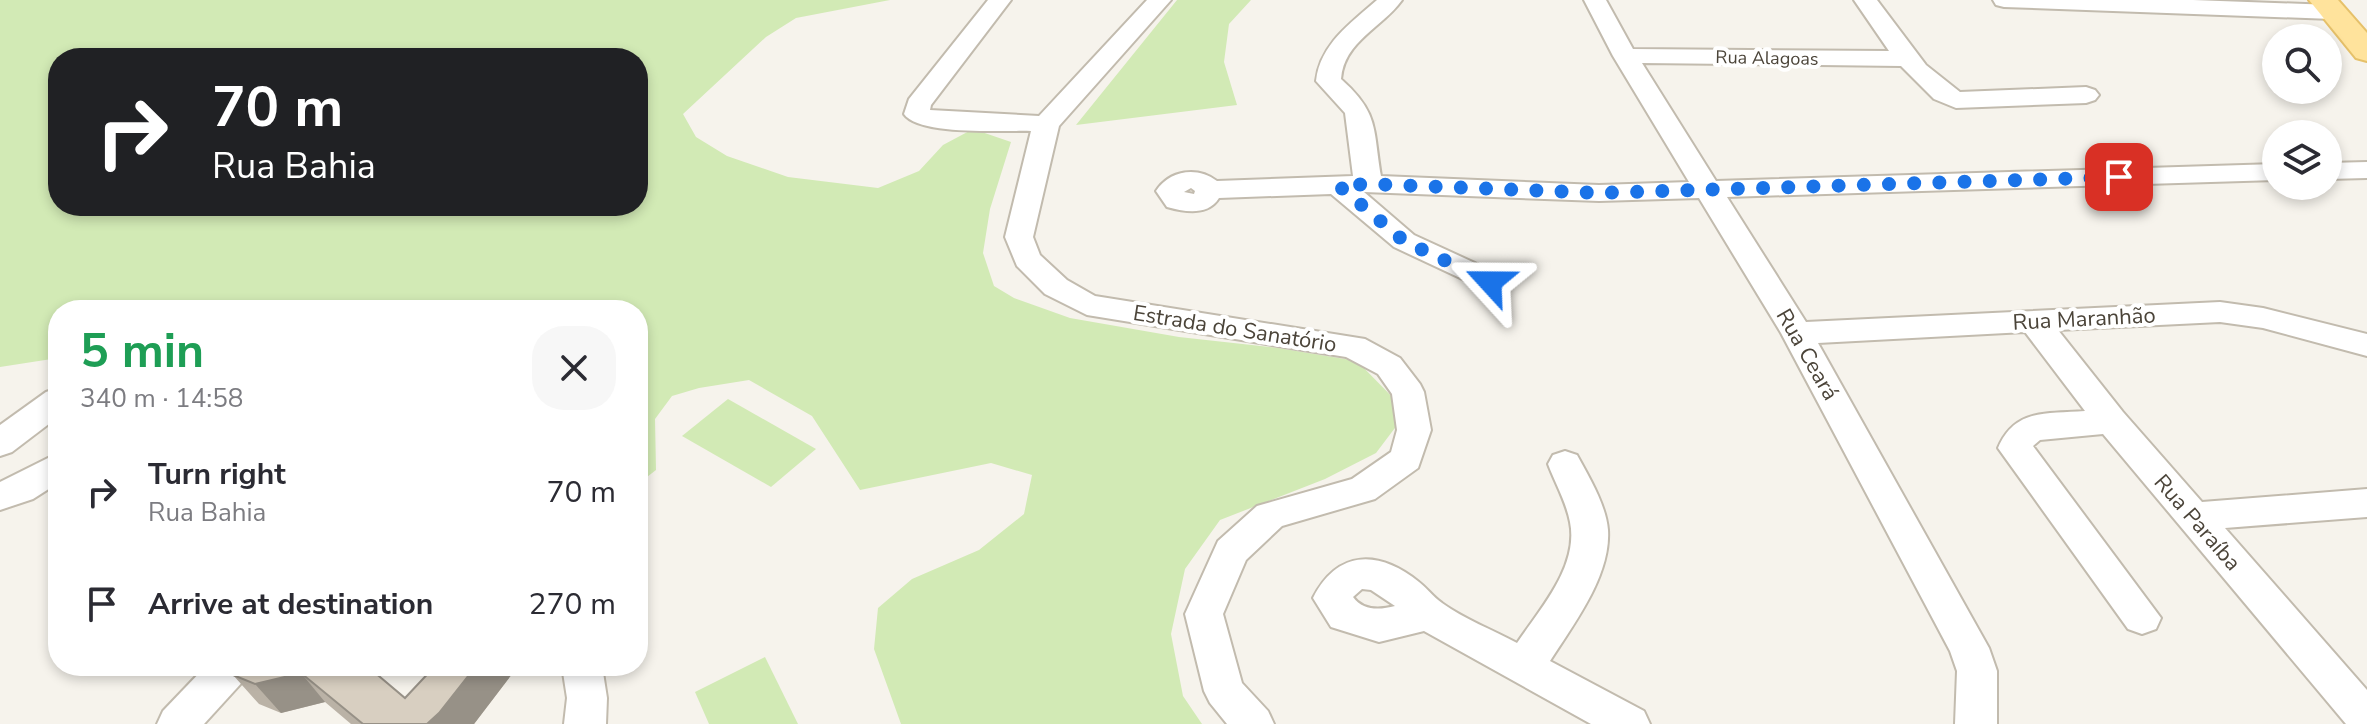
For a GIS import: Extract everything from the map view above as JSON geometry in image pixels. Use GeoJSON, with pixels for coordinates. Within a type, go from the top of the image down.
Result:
{"type":"FeatureCollection","features":[{"type":"Feature","properties":{"kind":"main road"},"geometry":{"type":"LineString","coordinates":[[2327,6],[2367,52]]}},
{"type":"Feature","properties":{"kind":"street"},"geometry":{"type":"LineString","coordinates":[[1000,0],[918,104],[917,114],[932,120],[1046,124]]}},
{"type":"Feature","properties":{"kind":"street","name":"Estrada do Sanatório"},"geometry":{"type":"LineString","coordinates":[[1160,0],[1046,124],[1019,237],[1027,259],[1056,287],[1087,305],[1354,347],[1389,366],[1408,392],[1414,430],[1406,459],[1363,489],[1270,516],[1231,551],[1204,614],[1224,691],[1253,724]]}},
{"type":"Feature","properties":{"kind":"street"},"geometry":{"type":"LineString","coordinates":[[1391,0],[1343,45],[1327,69],[1328,81],[1353,103],[1358,113],[1354,185],[1404,241],[1490,282]]}},
{"type":"Feature","properties":{"kind":"street","name":"Rua Ceará"},"geometry":{"type":"LineString","coordinates":[[1595,0],[1625,56],[1797,333],[1969,648],[1977,671],[1976,724]]}},
{"type":"Feature","properties":{"kind":"street"},"geometry":{"type":"LineString","coordinates":[[1865,0],[1939,91],[1956,100],[2086,95]]}},
{"type":"Feature","properties":{"kind":"street"},"geometry":{"type":"LineString","coordinates":[[2004,0],[2327,6]]}},
{"type":"Feature","properties":{"kind":"street","name":"Rua Alagoas"},"geometry":{"type":"LineString","coordinates":[[1625,56],[1910,59]]}},
{"type":"Feature","properties":{"kind":"street"},"geometry":{"type":"LineString","coordinates":[[2342,171],[2367,170]]}},
{"type":"Feature","properties":{"kind":"street"},"geometry":{"type":"LineString","coordinates":[[1210,190],[1354,185],[1599,193],[2262,172]]}},
{"type":"Feature","properties":{"kind":"street","name":"Rua Maranhão"},"geometry":{"type":"LineString","coordinates":[[1797,333],[2220,312],[2263,318],[2367,345]]}},
{"type":"Feature","properties":{"kind":"street","name":"Rua Paraíba"},"geometry":{"type":"LineString","coordinates":[[2034,322],[2111,421],[2367,719]]}},
{"type":"Feature","properties":{"kind":"street"},"geometry":{"type":"LineString","coordinates":[[0,443],[48,407]]}},
{"type":"Feature","properties":{"kind":"street"},"geometry":{"type":"LineString","coordinates":[[2111,421],[2033,428],[2020,436],[2015,448],[2142,618]]}},
{"type":"Feature","properties":{"kind":"street"},"geometry":{"type":"LineString","coordinates":[[1524,667],[1573,585],[1589,550],[1591,532],[1565,464]]}},
{"type":"Feature","properties":{"kind":"street"},"geometry":{"type":"LineString","coordinates":[[0,496],[21,489],[48,472]]}},
{"type":"Feature","properties":{"kind":"street"},"geometry":{"type":"LineString","coordinates":[[2193,517],[2367,503]]}},
{"type":"Feature","properties":{"kind":"street"},"geometry":{"type":"LineString","coordinates":[[1428,614],[1629,724]]}},
{"type":"Feature","properties":{"kind":"street"},"geometry":{"type":"LineString","coordinates":[[178,724],[223,676]]}},
{"type":"Feature","properties":{"kind":"street"},"geometry":{"type":"LineString","coordinates":[[584,676],[587,698],[585,724]]}},
{"type":"Feature","properties":{"kind":"green space"},"geometry":{"type":"Polygon","coordinates":[[[0,0],[890,0],[796,18],[766,37],[683,114],[696,137],[727,156],[788,177],[878,188],[919,171],[943,145],[973,129],[1011,142],[990,209],[983,253],[994,286],[1014,298],[1070,318],[1179,337],[1357,361],[1407,412],[1376,453],[1325,479],[1220,520],[1185,569],[1171,634],[1183,696],[1202,724],[901,724],[874,649],[878,608],[912,579],[979,550],[1024,514],[1032,475],[991,463],[860,490],[812,416],[749,380],[672,396],[655,419],[656,470],[648,476],[648,300],[48,300],[48,360],[0,367],[0,0]]]}},
{"type":"Feature","properties":{"kind":"green space"},"geometry":{"type":"Polygon","coordinates":[[[1177,0],[1251,0],[1229,24],[1224,62],[1237,105],[1076,125],[1177,0]]]}},
{"type":"Feature","properties":{"kind":"green space"},"geometry":{"type":"Polygon","coordinates":[[[728,399],[816,449],[771,487],[682,436],[728,399]]]}},
{"type":"Feature","properties":{"kind":"green space"},"geometry":{"type":"Polygon","coordinates":[[[765,657],[798,724],[709,724],[695,692],[765,657]]]}},
{"type":"Feature","properties":{"kind":"building"},"geometry":{"type":"Polygon","coordinates":[[[235,676],[288,676],[255,684],[235,676]]]}},
{"type":"Feature","properties":{"kind":"building"},"geometry":{"type":"Polygon","coordinates":[[[305,676],[379,676],[405,698],[426,676],[468,676],[427,724],[363,724],[305,676]]]}},
{"type":"Feature","properties":{"kind":"route"},"geometry":{"type":"LineString","coordinates":[[1490,282],[1404,241],[1339,186],[1368,184],[1599,193],[2119,177]]}}]}
